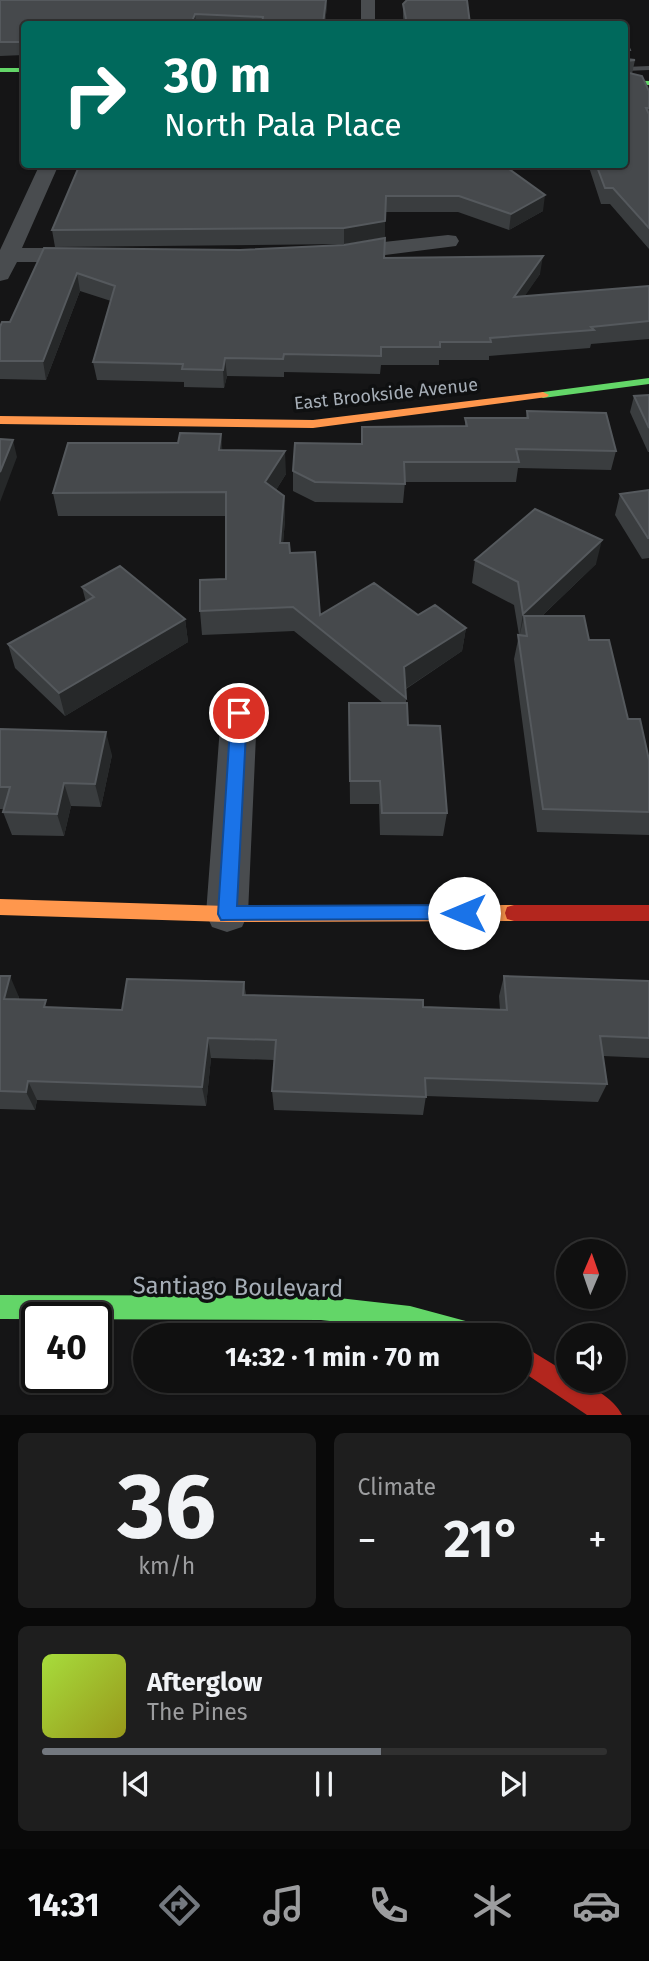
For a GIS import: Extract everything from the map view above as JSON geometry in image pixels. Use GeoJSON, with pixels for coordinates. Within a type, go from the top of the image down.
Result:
{"type":"FeatureCollection","features":[{"type":"Feature","properties":{"kind":"street"},"geometry":{"type":"LineString","coordinates":[[368,0],[368,21]]}},
{"type":"Feature","properties":{"kind":"street"},"geometry":{"type":"LineString","coordinates":[[0,70],[21,70]]}},
{"type":"Feature","properties":{"kind":"street"},"geometry":{"type":"LineString","coordinates":[[0,78],[21,78]]}},
{"type":"Feature","properties":{"kind":"street"},"geometry":{"type":"LineString","coordinates":[[628,82],[649,83]]}},
{"type":"Feature","properties":{"kind":"street"},"geometry":{"type":"LineString","coordinates":[[628,90],[649,91]]}},
{"type":"Feature","properties":{"kind":"street"},"geometry":{"type":"LineString","coordinates":[[48,168],[5,264],[105,256]]}},
{"type":"Feature","properties":{"kind":"street"},"geometry":{"type":"LineString","coordinates":[[318,254],[448,241]]}},
{"type":"Feature","properties":{"kind":"street","name":"East Brookside Avenue"},"geometry":{"type":"LineString","coordinates":[[0,420],[313,424],[649,381]]}},
{"type":"Feature","properties":{"kind":"street"},"geometry":{"type":"LineString","coordinates":[[227,914],[239,713]]}},
{"type":"Feature","properties":{"kind":"street"},"geometry":{"type":"LineString","coordinates":[[0,907],[227,914],[649,913]]}},
{"type":"Feature","properties":{"kind":"street","name":"Santiago Boulevard"},"geometry":{"type":"LineString","coordinates":[[0,1307],[321,1308],[410,1318],[429,1323]]}},
{"type":"Feature","properties":{"kind":"street"},"geometry":{"type":"LineString","coordinates":[[532,1364],[609,1415]]}},
{"type":"Feature","properties":{"kind":"lane"},"geometry":{"type":"LineString","coordinates":[[628,69],[649,68]]}},
{"type":"Feature","properties":{"kind":"building"},"geometry":{"type":"Polygon","coordinates":[[[0,0],[326,0],[323,21],[262,21],[263,17],[195,14],[192,21],[21,21],[21,42],[0,42],[0,0]]]}},
{"type":"Feature","properties":{"kind":"building"},"geometry":{"type":"Polygon","coordinates":[[[407,0],[467,0],[470,21],[406,21],[403,4],[407,0]]]}},
{"type":"Feature","properties":{"kind":"building"},"geometry":{"type":"Polygon","coordinates":[[[628,73],[642,76],[649,91],[649,108],[646,108],[649,114],[649,228],[613,188],[605,188],[598,168],[628,168],[628,73]]]}},
{"type":"Feature","properties":{"kind":"building"},"geometry":{"type":"Polygon","coordinates":[[[78,168],[508,168],[545,195],[511,214],[459,196],[386,196],[385,221],[344,228],[52,230],[78,168]]]}},
{"type":"Feature","properties":{"kind":"building"},"geometry":{"type":"Polygon","coordinates":[[[385,238],[384,258],[543,256],[514,297],[649,286],[649,321],[591,327],[594,330],[490,338],[491,342],[440,342],[440,347],[381,347],[381,356],[284,354],[283,359],[225,358],[223,370],[182,369],[183,364],[93,362],[115,286],[77,273],[43,361],[0,361],[0,327],[2,322],[10,322],[44,248],[240,250],[344,245],[385,238]]]}},
{"type":"Feature","properties":{"kind":"building"},"geometry":{"type":"Polygon","coordinates":[[[649,395],[649,428],[634,396],[649,395]]]}},
{"type":"Feature","properties":{"kind":"building"},"geometry":{"type":"Polygon","coordinates":[[[527,411],[606,413],[616,451],[516,449],[519,462],[404,462],[405,484],[315,482],[293,471],[295,443],[362,444],[362,427],[467,426],[465,418],[528,418],[527,411]]]}},
{"type":"Feature","properties":{"kind":"building"},"geometry":{"type":"Polygon","coordinates":[[[180,433],[221,434],[219,450],[285,451],[265,482],[284,496],[280,543],[289,543],[290,553],[315,552],[320,615],[374,583],[418,615],[435,605],[466,628],[404,667],[406,698],[293,607],[200,611],[200,580],[226,579],[226,492],[53,493],[68,443],[178,443],[180,433]]]}},
{"type":"Feature","properties":{"kind":"building"},"geometry":{"type":"Polygon","coordinates":[[[0,439],[13,440],[0,472],[0,439]]]}},
{"type":"Feature","properties":{"kind":"building"},"geometry":{"type":"Polygon","coordinates":[[[649,490],[649,538],[648,538],[620,494],[649,490]]]}},
{"type":"Feature","properties":{"kind":"building"},"geometry":{"type":"Polygon","coordinates":[[[535,509],[602,540],[523,614],[518,582],[475,560],[535,509]]]}},
{"type":"Feature","properties":{"kind":"building"},"geometry":{"type":"Polygon","coordinates":[[[120,566],[185,619],[59,693],[8,644],[94,597],[82,587],[120,566]]]}},
{"type":"Feature","properties":{"kind":"building"},"geometry":{"type":"Polygon","coordinates":[[[524,616],[584,616],[589,640],[609,640],[628,719],[640,719],[649,760],[649,812],[543,809],[518,635],[527,636],[524,616]]]}},
{"type":"Feature","properties":{"kind":"building"},"geometry":{"type":"Polygon","coordinates":[[[349,703],[407,703],[408,725],[440,726],[447,813],[382,813],[380,781],[350,781],[349,703]]]}},
{"type":"Feature","properties":{"kind":"building"},"geometry":{"type":"Polygon","coordinates":[[[0,729],[106,732],[95,784],[64,783],[57,814],[3,812],[10,787],[0,787],[0,729]]]}},
{"type":"Feature","properties":{"kind":"building"},"geometry":{"type":"Polygon","coordinates":[[[0,976],[10,976],[4,999],[46,1000],[44,1007],[122,1010],[127,979],[244,982],[243,995],[423,1000],[423,1007],[507,1010],[504,976],[649,981],[649,1038],[600,1036],[607,1084],[425,1078],[426,1097],[272,1091],[276,1040],[208,1038],[202,1087],[28,1081],[26,1092],[0,1091],[0,976]]]}},
{"type":"Feature","properties":{"kind":"traffic: fast"},"geometry":{"type":"LineString","coordinates":[[0,70],[21,70]]}},
{"type":"Feature","properties":{"kind":"traffic: fast"},"geometry":{"type":"LineString","coordinates":[[628,82],[649,83]]}},
{"type":"Feature","properties":{"kind":"traffic: fast"},"geometry":{"type":"LineString","coordinates":[[543,395],[649,381]]}},
{"type":"Feature","properties":{"kind":"traffic: fast"},"geometry":{"type":"LineString","coordinates":[[0,1307],[321,1308],[410,1318],[429,1323]]}},
{"type":"Feature","properties":{"kind":"traffic: slow"},"geometry":{"type":"LineString","coordinates":[[0,420],[313,424],[543,395]]}},
{"type":"Feature","properties":{"kind":"traffic: slow"},"geometry":{"type":"LineString","coordinates":[[0,907],[227,914],[514,913]]}},
{"type":"Feature","properties":{"kind":"traffic: jam"},"geometry":{"type":"LineString","coordinates":[[514,913],[649,913]]}},
{"type":"Feature","properties":{"kind":"traffic: jam"},"geometry":{"type":"LineString","coordinates":[[532,1364],[609,1415]]}},
{"type":"Feature","properties":{"kind":"route"},"geometry":{"type":"LineString","coordinates":[[239,713],[227,914],[464,913]]}}]}
